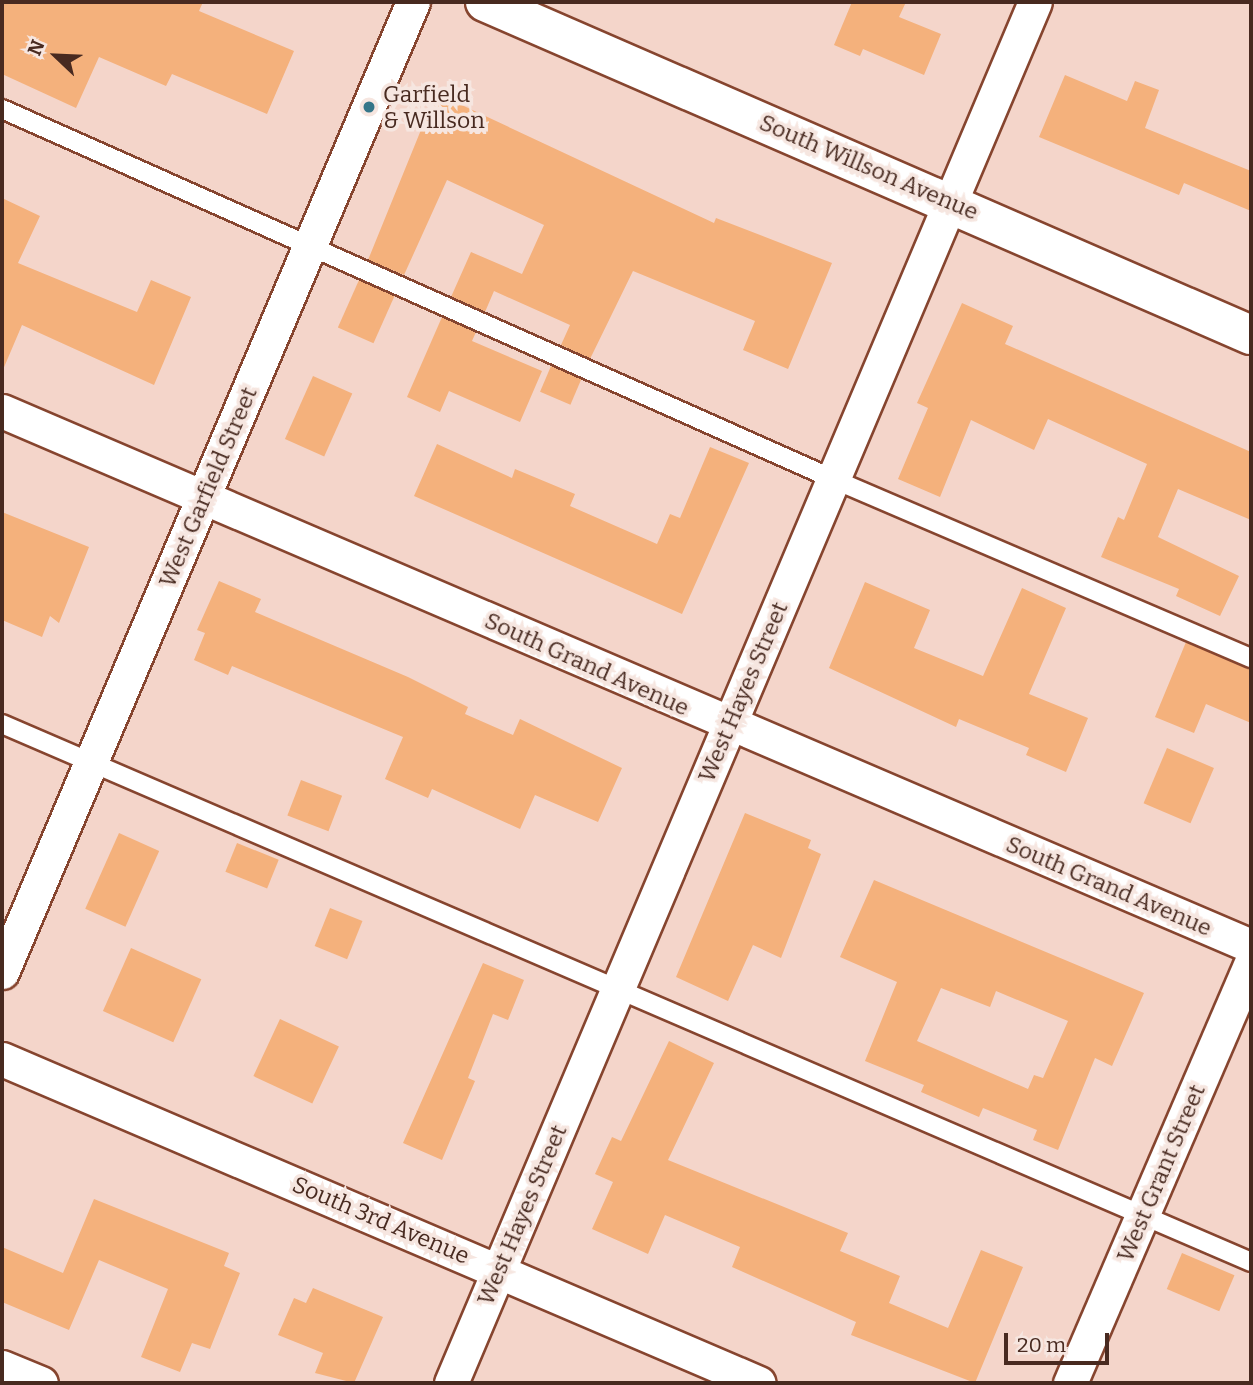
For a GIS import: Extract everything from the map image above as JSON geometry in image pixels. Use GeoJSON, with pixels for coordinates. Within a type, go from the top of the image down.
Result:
{"type":"FeatureCollection","features":[{"type":"Feature","properties":{"kind":"main road","name":"South Willson Avenue"},"geometry":{"type":"LineString","coordinates":[[485,2],[1251,335]]}},
{"type":"Feature","properties":{"kind":"street","name":"West Garfield Street"},"geometry":{"type":"LineString","coordinates":[[2,972],[413,2]]}},
{"type":"Feature","properties":{"kind":"street","name":"West Hayes Street"},"geometry":{"type":"LineString","coordinates":[[451,1383],[1035,2]]}},
{"type":"Feature","properties":{"kind":"street","name":"South Grand Avenue"},"geometry":{"type":"LineString","coordinates":[[2,411],[728,726],[1251,946]]}},
{"type":"Feature","properties":{"kind":"street","name":"West Grant Street"},"geometry":{"type":"LineString","coordinates":[[1070,1383],[1251,963]]}},
{"type":"Feature","properties":{"kind":"street","name":"South 3rd Avenue"},"geometry":{"type":"LineString","coordinates":[[2,1059],[499,1269],[760,1383]]}},
{"type":"Feature","properties":{"kind":"street"},"geometry":{"type":"LineString","coordinates":[[2,1367],[41,1383]]}},
{"type":"Feature","properties":{"kind":"lane"},"geometry":{"type":"LineString","coordinates":[[2,109],[311,243],[833,479],[1251,658]]}},
{"type":"Feature","properties":{"kind":"lane"},"geometry":{"type":"LineString","coordinates":[[2,724],[1251,1262]]}},
{"type":"Feature","properties":{"kind":"building"},"geometry":{"type":"Polygon","coordinates":[[[2,2],[203,2],[199,11],[294,51],[267,114],[172,74],[166,86],[99,57],[76,108],[2,74],[2,2]]]}},
{"type":"Feature","properties":{"kind":"building"},"geometry":{"type":"Polygon","coordinates":[[[852,2],[906,2],[899,17],[941,34],[924,75],[863,49],[860,56],[834,45],[852,2]]]}},
{"type":"Feature","properties":{"kind":"building"},"geometry":{"type":"Polygon","coordinates":[[[1065,75],[1127,101],[1135,81],[1159,90],[1145,128],[1251,171],[1251,211],[1184,183],[1179,195],[1039,137],[1065,75]]]}},
{"type":"Feature","properties":{"kind":"building"},"geometry":{"type":"Polygon","coordinates":[[[436,93],[714,223],[716,218],[832,263],[788,369],[743,350],[755,321],[633,271],[590,359],[561,345],[570,325],[494,291],[485,312],[451,297],[471,252],[522,274],[544,225],[447,180],[404,275],[368,260],[436,93]]]}},
{"type":"Feature","properties":{"kind":"building"},"geometry":{"type":"Polygon","coordinates":[[[2,198],[40,216],[18,263],[137,312],[151,280],[191,297],[154,385],[22,325],[2,372],[2,198]]]}},
{"type":"Feature","properties":{"kind":"building"},"geometry":{"type":"Polygon","coordinates":[[[359,280],[395,296],[373,343],[338,328],[359,280]]]}},
{"type":"Feature","properties":{"kind":"building"},"geometry":{"type":"Polygon","coordinates":[[[962,303],[1013,326],[1005,344],[1251,452],[1251,520],[1178,489],[1158,537],[1239,576],[1220,616],[1176,596],[1179,589],[1101,557],[1118,517],[1124,520],[1147,464],[1048,419],[1034,450],[971,420],[940,497],[898,479],[928,408],[917,403],[962,303]]]}},
{"type":"Feature","properties":{"kind":"building"},"geometry":{"type":"Polygon","coordinates":[[[442,317],[476,332],[472,341],[542,371],[520,422],[449,391],[440,412],[407,397],[442,317]]]}},
{"type":"Feature","properties":{"kind":"building"},"geometry":{"type":"Polygon","coordinates":[[[551,366],[581,379],[570,405],[540,392],[551,366]]]}},
{"type":"Feature","properties":{"kind":"building"},"geometry":{"type":"Polygon","coordinates":[[[313,376],[352,393],[324,457],[285,439],[313,376]]]}},
{"type":"Feature","properties":{"kind":"building"},"geometry":{"type":"Polygon","coordinates":[[[437,444],[512,478],[515,469],[575,494],[570,506],[657,544],[670,514],[680,518],[710,447],[749,463],[682,614],[414,496],[437,444]]]}},
{"type":"Feature","properties":{"kind":"building"},"geometry":{"type":"Polygon","coordinates":[[[2,512],[89,547],[59,623],[50,616],[42,637],[2,620],[2,512]]]}},
{"type":"Feature","properties":{"kind":"building"},"geometry":{"type":"Polygon","coordinates":[[[219,581],[261,599],[255,612],[408,677],[468,707],[465,714],[513,735],[520,719],[622,768],[598,822],[535,795],[520,829],[432,789],[428,798],[385,779],[403,737],[232,666],[228,675],[194,660],[205,633],[197,630],[219,581]]]}},
{"type":"Feature","properties":{"kind":"building"},"geometry":{"type":"Polygon","coordinates":[[[865,582],[930,610],[914,648],[983,676],[1022,588],[1066,608],[1029,694],[1088,718],[1066,772],[1026,755],[1029,748],[959,719],[956,727],[829,668],[865,582]]]}},
{"type":"Feature","properties":{"kind":"building"},"geometry":{"type":"Polygon","coordinates":[[[1186,642],[1251,669],[1251,723],[1206,704],[1194,733],[1155,717],[1186,642]]]}},
{"type":"Feature","properties":{"kind":"building"},"geometry":{"type":"Polygon","coordinates":[[[1167,748],[1214,768],[1191,823],[1144,803],[1167,748]]]}},
{"type":"Feature","properties":{"kind":"building"},"geometry":{"type":"Polygon","coordinates":[[[301,780],[342,796],[328,831],[287,815],[301,780]]]}},
{"type":"Feature","properties":{"kind":"building"},"geometry":{"type":"Polygon","coordinates":[[[745,813],[811,840],[808,848],[821,854],[781,958],[753,945],[728,1001],[676,977],[745,813]]]}},
{"type":"Feature","properties":{"kind":"building"},"geometry":{"type":"Polygon","coordinates":[[[119,833],[159,851],[125,927],[85,909],[119,833]]]}},
{"type":"Feature","properties":{"kind":"building"},"geometry":{"type":"Polygon","coordinates":[[[237,843],[279,860],[267,889],[225,872],[237,843]]]}},
{"type":"Feature","properties":{"kind":"building"},"geometry":{"type":"Polygon","coordinates":[[[874,880],[1144,993],[1112,1066],[1095,1058],[1058,1150],[1033,1140],[1037,1130],[983,1108],[979,1117],[921,1092],[924,1085],[865,1061],[897,982],[840,957],[874,880]],[[941,988],[917,1041],[1028,1089],[1034,1075],[1043,1078],[1068,1021],[996,991],[990,1007],[941,988]]]}},
{"type":"Feature","properties":{"kind":"building"},"geometry":{"type":"Polygon","coordinates":[[[330,908],[362,921],[347,959],[315,946],[330,908]]]}},
{"type":"Feature","properties":{"kind":"building"},"geometry":{"type":"Polygon","coordinates":[[[131,948],[201,979],[173,1042],[103,1011],[131,948]]]}},
{"type":"Feature","properties":{"kind":"building"},"geometry":{"type":"Polygon","coordinates":[[[483,963],[524,980],[508,1020],[493,1014],[468,1078],[475,1081],[442,1160],[403,1143],[483,963]]]}},
{"type":"Feature","properties":{"kind":"building"},"geometry":{"type":"Polygon","coordinates":[[[280,1019],[339,1046],[312,1104],[253,1076],[280,1019]]]}},
{"type":"Feature","properties":{"kind":"building"},"geometry":{"type":"Polygon","coordinates":[[[669,1041],[714,1063],[668,1160],[848,1233],[840,1251],[900,1276],[889,1303],[948,1328],[981,1250],[1023,1267],[975,1383],[851,1335],[856,1322],[732,1267],[740,1247],[665,1215],[648,1254],[592,1229],[613,1182],[595,1174],[612,1137],[621,1141],[669,1041]]]}},
{"type":"Feature","properties":{"kind":"building"},"geometry":{"type":"Polygon","coordinates":[[[94,1199],[229,1253],[224,1266],[240,1273],[210,1349],[192,1343],[180,1372],[141,1357],[168,1289],[99,1260],[69,1330],[2,1302],[2,1247],[63,1273],[94,1199]]]}},
{"type":"Feature","properties":{"kind":"building"},"geometry":{"type":"Polygon","coordinates":[[[1182,1253],[1234,1275],[1219,1311],[1167,1289],[1182,1253]]]}},
{"type":"Feature","properties":{"kind":"building"},"geometry":{"type":"Polygon","coordinates":[[[313,1288],[383,1317],[354,1383],[315,1373],[323,1353],[278,1335],[294,1298],[306,1303],[313,1288]]]}},
{"type":"Feature","properties":{"kind":"place","name":"Garfield & Willson"},"geometry":{"type":"Point","coordinates":[369,107]}}]}
